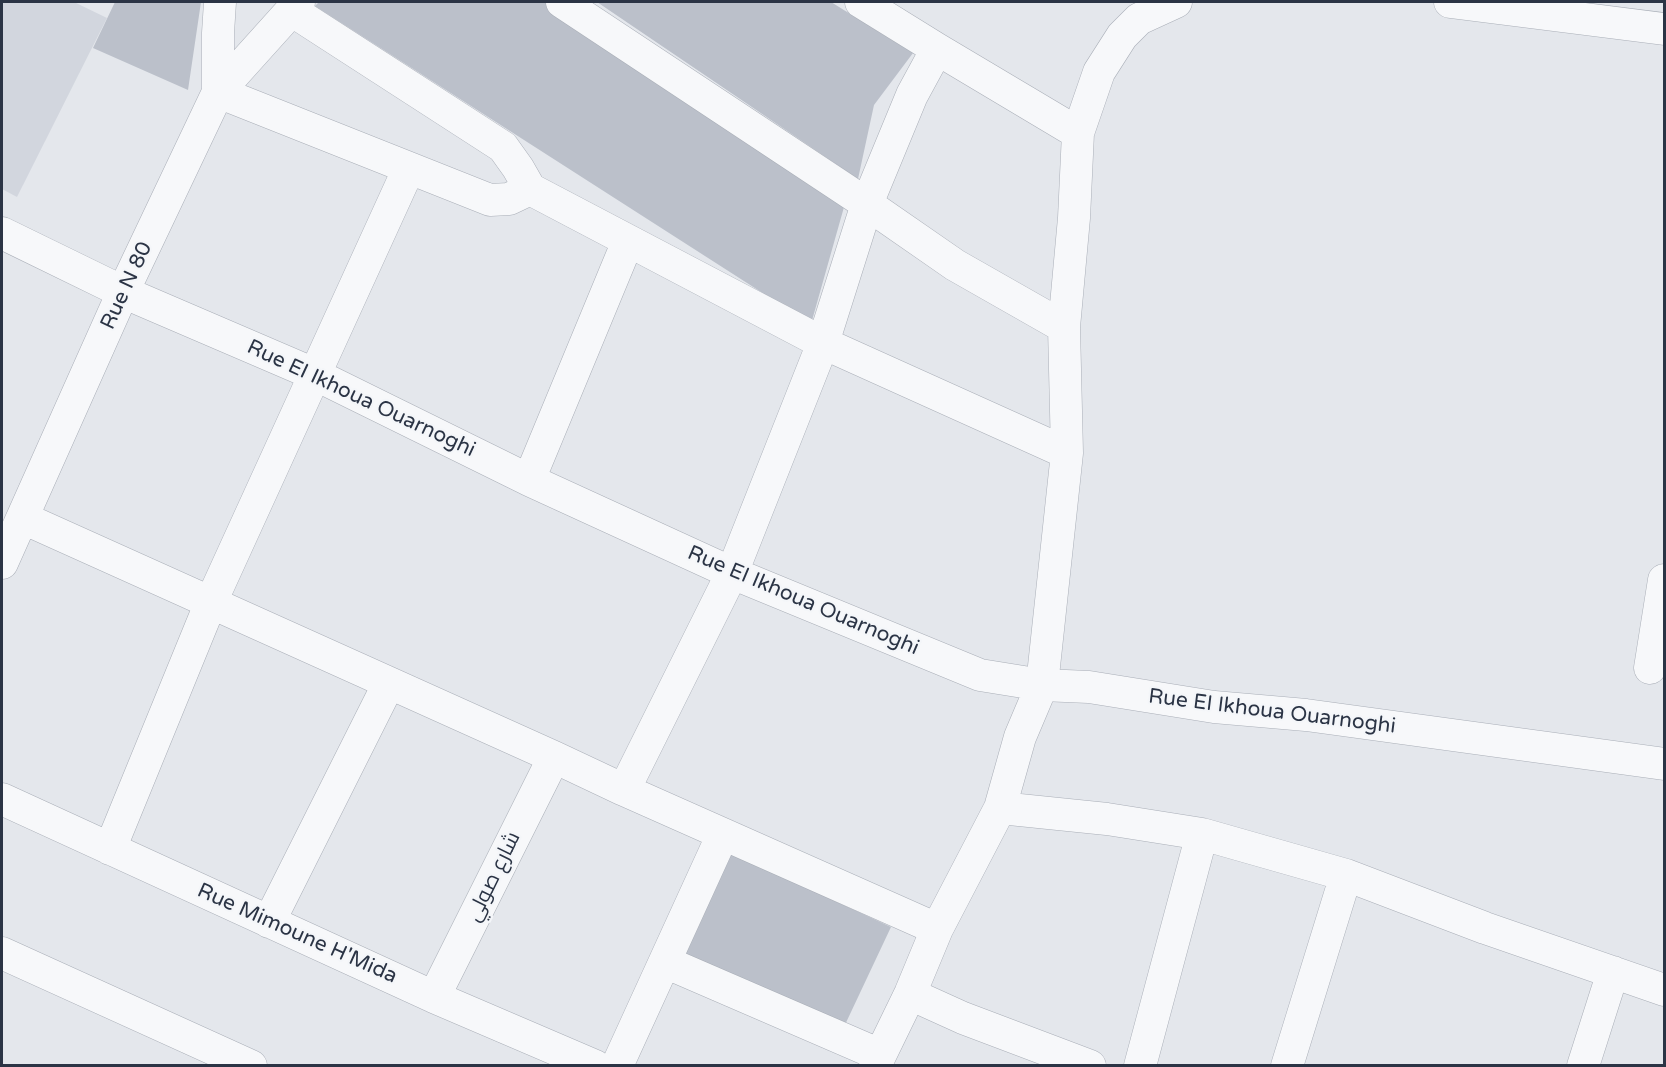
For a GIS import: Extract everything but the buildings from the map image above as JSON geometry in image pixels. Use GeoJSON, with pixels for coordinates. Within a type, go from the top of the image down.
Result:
{"type":"FeatureCollection","features":[{"type":"Feature","properties":{"kind":"street","name":"Rue N 80"},"geometry":{"type":"LineString","coordinates":[[2,563],[123,292],[218,92],[220,2]]}},
{"type":"Feature","properties":{"kind":"street"},"geometry":{"type":"LineString","coordinates":[[562,2],[955,265],[1064,327]]}},
{"type":"Feature","properties":{"kind":"street"},"geometry":{"type":"LineString","coordinates":[[861,2],[1078,133]]}},
{"type":"Feature","properties":{"kind":"street"},"geometry":{"type":"LineString","coordinates":[[664,962],[877,1060],[910,994],[937,929],[1000,808],[1020,737],[1042,685],[1067,453],[1064,327],[1074,218],[1078,133],[1099,72],[1122,36],[1138,19],[1176,2]]}},
{"type":"Feature","properties":{"kind":"street"},"geometry":{"type":"LineString","coordinates":[[1450,2],[1514,6],[1665,29]]}},
{"type":"Feature","properties":{"kind":"street"},"geometry":{"type":"LineString","coordinates":[[530,189],[509,199],[490,200],[218,92],[295,6],[503,147],[530,189],[823,343],[1067,453]]}},
{"type":"Feature","properties":{"kind":"street"},"geometry":{"type":"LineString","coordinates":[[624,790],[732,573],[823,343],[867,204],[912,95],[937,49]]}},
{"type":"Feature","properties":{"kind":"street"},"geometry":{"type":"LineString","coordinates":[[110,849],[211,602],[409,168]]}},
{"type":"Feature","properties":{"kind":"street","name":"Rue EI Ikhoua Ouarnoghi"},"geometry":{"type":"LineString","coordinates":[[2,233],[123,292],[314,374],[529,480],[732,573],[980,675],[1042,685],[1089,687],[1214,707],[1306,715],[1665,764]]}},
{"type":"Feature","properties":{"kind":"street"},"geometry":{"type":"LineString","coordinates":[[529,480],[628,241]]}},
{"type":"Feature","properties":{"kind":"street"},"geometry":{"type":"LineString","coordinates":[[23,518],[937,929]]}},
{"type":"Feature","properties":{"kind":"street"},"geometry":{"type":"LineString","coordinates":[[1650,668],[1665,580]]}},
{"type":"Feature","properties":{"kind":"street"},"geometry":{"type":"LineString","coordinates":[[269,922],[389,682]]}},
{"type":"Feature","properties":{"kind":"street","name":"شارع صولي"},"geometry":{"type":"LineString","coordinates":[[435,997],[554,757]]}},
{"type":"Feature","properties":{"kind":"street","name":"Rue Mimoune H'Mida"},"geometry":{"type":"LineString","coordinates":[[2,799],[435,997],[595,1065]]}},
{"type":"Feature","properties":{"kind":"street"},"geometry":{"type":"LineString","coordinates":[[1000,808],[1107,819],[1202,834],[1346,875],[1485,928],[1665,990]]}},
{"type":"Feature","properties":{"kind":"street"},"geometry":{"type":"LineString","coordinates":[[617,1065],[723,834]]}},
{"type":"Feature","properties":{"kind":"street"},"geometry":{"type":"LineString","coordinates":[[1140,1065],[1202,834]]}},
{"type":"Feature","properties":{"kind":"street"},"geometry":{"type":"LineString","coordinates":[[1287,1065],[1346,875]]}},
{"type":"Feature","properties":{"kind":"street"},"geometry":{"type":"LineString","coordinates":[[2,953],[251,1065]]}},
{"type":"Feature","properties":{"kind":"street"},"geometry":{"type":"LineString","coordinates":[[1583,1065],[1613,972]]}},
{"type":"Feature","properties":{"kind":"street"},"geometry":{"type":"LineString","coordinates":[[910,994],[963,1018],[1090,1065]]}},
{"type":"Feature","properties":{"kind":"shaded area"},"geometry":{"type":"Polygon","coordinates":[[[2,2],[74,2],[107,18],[17,197],[2,189],[2,2]]]}}]}
